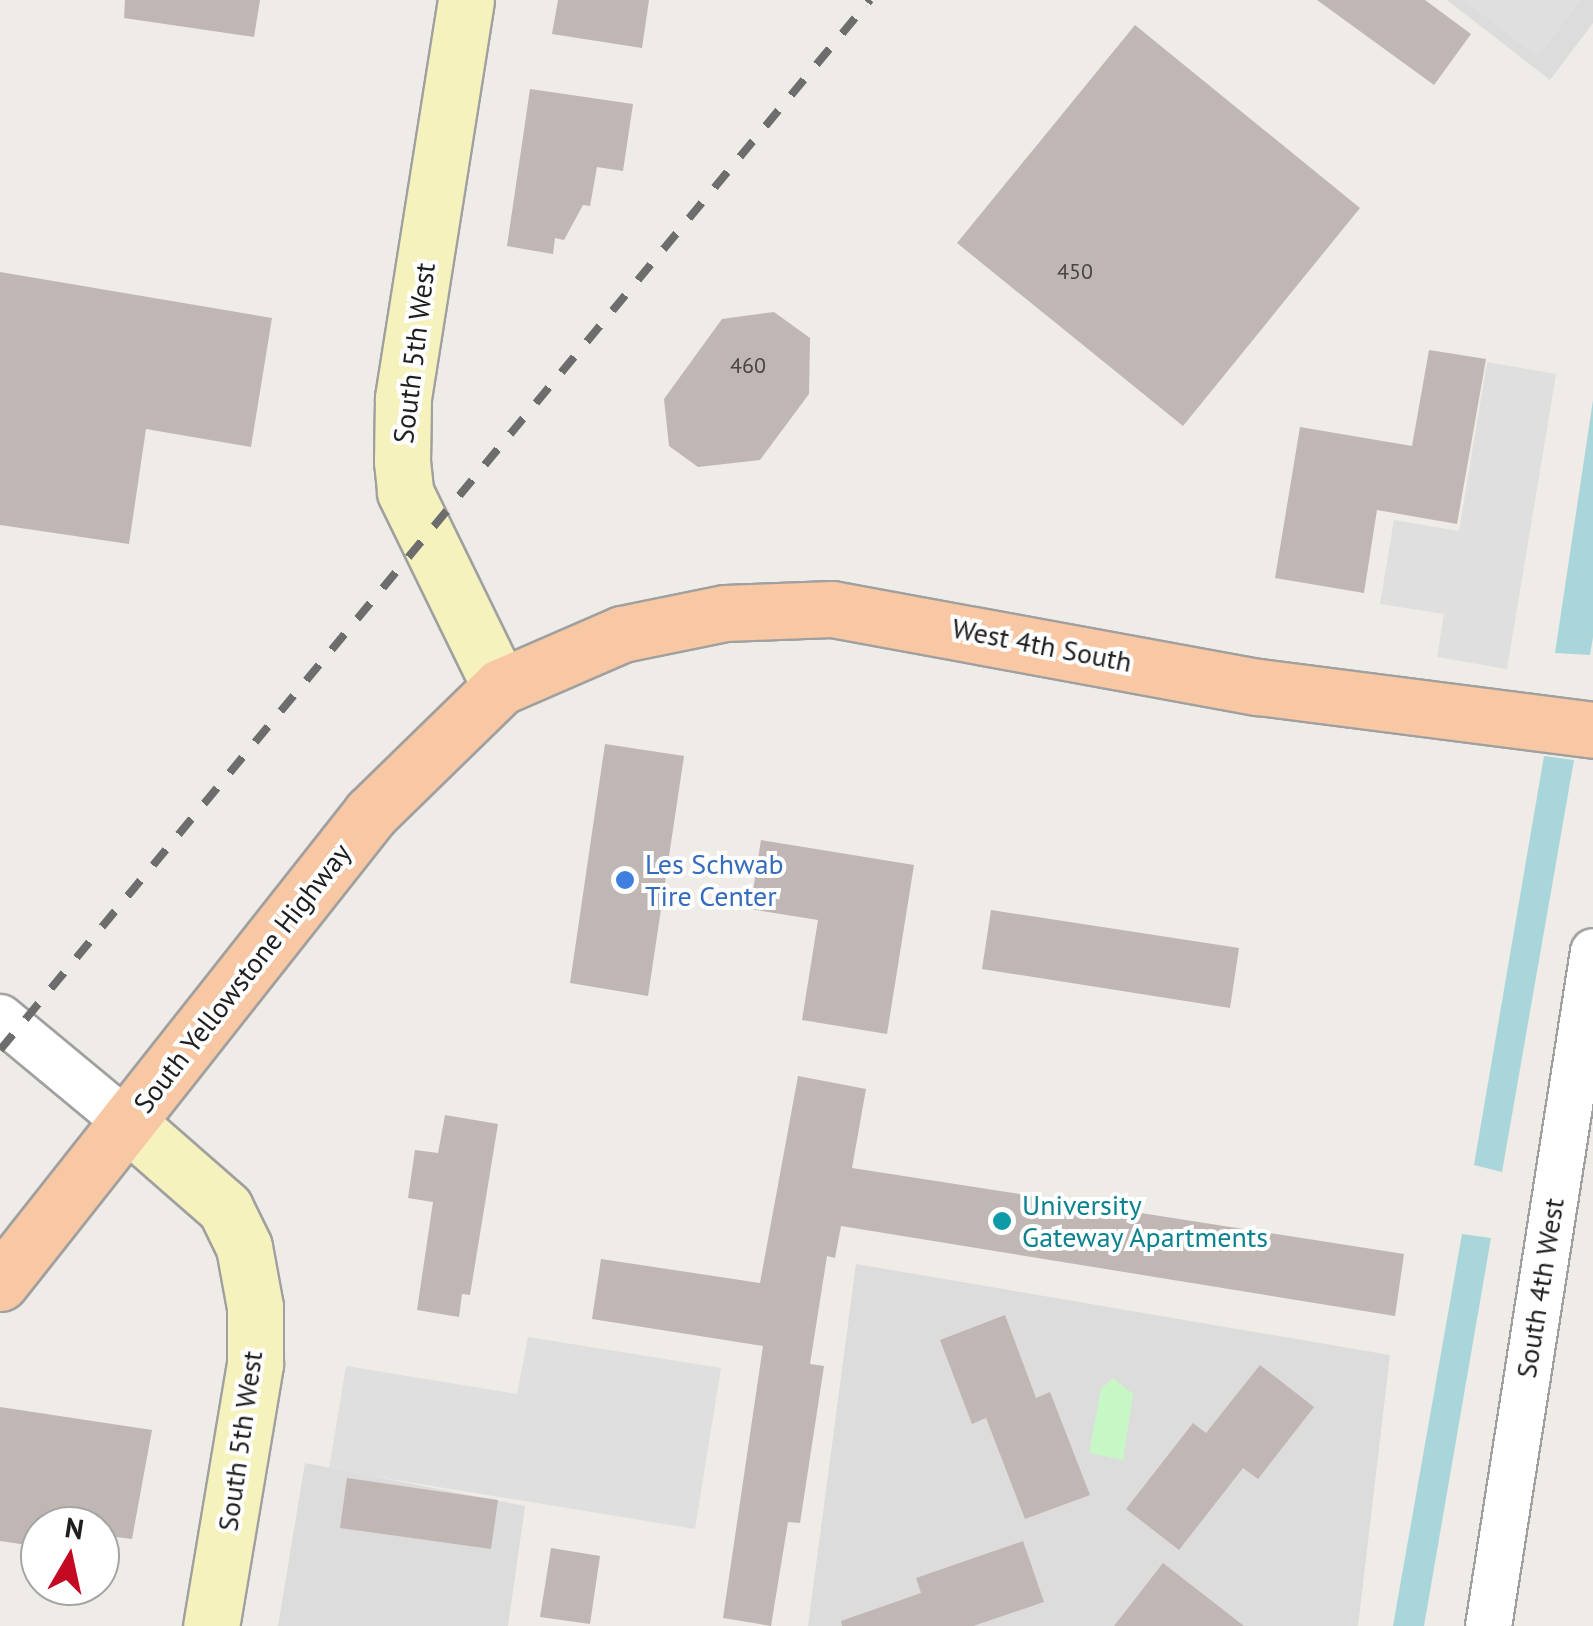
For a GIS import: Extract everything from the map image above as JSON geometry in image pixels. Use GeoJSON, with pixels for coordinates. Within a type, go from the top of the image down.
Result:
{"type":"FeatureCollection","features":[{"type":"Feature","properties":{"kind":"main road","name":"West 4th South"},"geometry":{"type":"LineString","coordinates":[[500,688],[622,634],[725,613],[832,609],[1259,687],[1593,730]]}},
{"type":"Feature","properties":{"kind":"main road","name":"South Yellowstone Highway"},"geometry":{"type":"LineString","coordinates":[[0,1282],[129,1124],[269,936],[371,812],[500,688]]}},
{"type":"Feature","properties":{"kind":"street","name":"South 5th West"},"geometry":{"type":"LineString","coordinates":[[466,0],[403,399],[402,460],[405,492],[500,688]]}},
{"type":"Feature","properties":{"kind":"street","name":"South 4th West"},"geometry":{"type":"LineString","coordinates":[[1488,1626],[1593,951]]}},
{"type":"Feature","properties":{"kind":"street"},"geometry":{"type":"LineString","coordinates":[[0,1017],[129,1124]]}},
{"type":"Feature","properties":{"kind":"street","name":"South 5th West"},"geometry":{"type":"LineString","coordinates":[[129,1124],[226,1208],[244,1247],[255,1307],[255,1364],[211,1626]]}},
{"type":"Feature","properties":{"kind":"shaded area"},"geometry":{"type":"Polygon","coordinates":[[[1447,0],[1593,0],[1593,23],[1550,80],[1447,0]]]}},
{"type":"Feature","properties":{"kind":"shaded area"},"geometry":{"type":"Polygon","coordinates":[[[1463,0],[1581,0],[1538,57],[1463,0]]]}},
{"type":"Feature","properties":{"kind":"shaded area"},"geometry":{"type":"Polygon","coordinates":[[[1487,362],[1556,374],[1507,669],[1437,657],[1444,614],[1380,604],[1394,520],[1459,531],[1487,362]]]}},
{"type":"Feature","properties":{"kind":"shaded area"},"geometry":{"type":"Polygon","coordinates":[[[856,1264],[1390,1355],[1358,1626],[808,1626],[856,1264]]]}},
{"type":"Feature","properties":{"kind":"shaded area"},"geometry":{"type":"Polygon","coordinates":[[[528,1337],[721,1368],[695,1529],[329,1469],[346,1366],[517,1394],[528,1337]]]}},
{"type":"Feature","properties":{"kind":"shaded area"},"geometry":{"type":"Polygon","coordinates":[[[305,1463],[525,1506],[508,1626],[278,1626],[305,1463]]]}},
{"type":"Feature","properties":{"kind":"green space"},"geometry":{"type":"Polygon","coordinates":[[[1113,1378],[1133,1394],[1123,1460],[1089,1453],[1101,1389],[1113,1378]]]}},
{"type":"Feature","properties":{"kind":"water"},"geometry":{"type":"Polygon","coordinates":[[[1593,400],[1593,637],[1590,655],[1555,653],[1593,400]]]}},
{"type":"Feature","properties":{"kind":"water"},"geometry":{"type":"Polygon","coordinates":[[[1544,756],[1574,760],[1502,1172],[1474,1165],[1544,756]]]}},
{"type":"Feature","properties":{"kind":"water"},"geometry":{"type":"Polygon","coordinates":[[[1462,1234],[1491,1238],[1424,1626],[1393,1626],[1462,1234]]]}},
{"type":"Feature","properties":{"kind":"building"},"geometry":{"type":"Polygon","coordinates":[[[125,0],[260,0],[254,37],[124,18],[125,0]]]}},
{"type":"Feature","properties":{"kind":"building"},"geometry":{"type":"Polygon","coordinates":[[[558,0],[649,0],[642,48],[552,34],[558,0]]]}},
{"type":"Feature","properties":{"kind":"building"},"geometry":{"type":"Polygon","coordinates":[[[1317,0],[1425,0],[1471,34],[1434,85],[1317,0]]]}},
{"type":"Feature","properties":{"kind":"building"},"geometry":{"type":"Polygon","coordinates":[[[1135,25],[1360,208],[1183,426],[957,243],[1135,25]]]}},
{"type":"Feature","properties":{"kind":"building"},"geometry":{"type":"Polygon","coordinates":[[[530,89],[633,104],[623,171],[597,167],[590,206],[583,205],[564,240],[555,238],[553,254],[507,246],[530,89]]]}},
{"type":"Feature","properties":{"kind":"building"},"geometry":{"type":"Polygon","coordinates":[[[0,272],[272,318],[251,447],[146,429],[129,544],[0,525],[0,272]]]}},
{"type":"Feature","properties":{"kind":"building"},"geometry":{"type":"Polygon","coordinates":[[[774,312],[810,338],[809,394],[760,460],[698,467],[669,446],[664,399],[722,319],[774,312]]]}},
{"type":"Feature","properties":{"kind":"building"},"geometry":{"type":"Polygon","coordinates":[[[1429,350],[1486,359],[1457,524],[1377,510],[1364,593],[1275,578],[1300,427],[1412,446],[1429,350]]]}},
{"type":"Feature","properties":{"kind":"building","name":"Les Schwab Tire Center"},"geometry":{"type":"Polygon","coordinates":[[[605,744],[684,756],[648,996],[570,983],[605,744]]]}},
{"type":"Feature","properties":{"kind":"building"},"geometry":{"type":"Polygon","coordinates":[[[761,840],[914,865],[887,1034],[802,1020],[818,920],[750,909],[761,840]]]}},
{"type":"Feature","properties":{"kind":"building"},"geometry":{"type":"Polygon","coordinates":[[[991,910],[1239,948],[1230,1008],[982,969],[991,910]]]}},
{"type":"Feature","properties":{"kind":"building"},"geometry":{"type":"Polygon","coordinates":[[[798,1076],[866,1089],[852,1168],[1404,1254],[1395,1316],[841,1226],[835,1258],[827,1256],[810,1364],[824,1366],[800,1523],[788,1522],[771,1626],[723,1618],[763,1346],[592,1319],[601,1259],[760,1283],[798,1076]]]}},
{"type":"Feature","properties":{"kind":"building"},"geometry":{"type":"Polygon","coordinates":[[[445,1115],[498,1124],[470,1295],[462,1294],[459,1317],[417,1310],[433,1202],[408,1198],[415,1150],[438,1153],[445,1115]]]}},
{"type":"Feature","properties":{"kind":"building"},"geometry":{"type":"Polygon","coordinates":[[[1005,1315],[1036,1398],[1050,1392],[1090,1495],[1025,1519],[986,1418],[972,1424],[940,1340],[1005,1315]]]}},
{"type":"Feature","properties":{"kind":"building"},"geometry":{"type":"Polygon","coordinates":[[[1260,1365],[1314,1407],[1258,1479],[1243,1468],[1179,1550],[1126,1509],[1193,1423],[1206,1433],[1260,1365]]]}},
{"type":"Feature","properties":{"kind":"building"},"geometry":{"type":"Polygon","coordinates":[[[0,1407],[152,1430],[132,1539],[120,1538],[120,1506],[20,1506],[20,1544],[0,1541],[0,1407]]]}},
{"type":"Feature","properties":{"kind":"building"},"geometry":{"type":"Polygon","coordinates":[[[347,1478],[498,1500],[491,1549],[340,1528],[347,1478]]]}},
{"type":"Feature","properties":{"kind":"building"},"geometry":{"type":"Polygon","coordinates":[[[1023,1541],[1044,1602],[973,1626],[842,1626],[841,1621],[921,1593],[916,1578],[1023,1541]]]}},
{"type":"Feature","properties":{"kind":"building"},"geometry":{"type":"Polygon","coordinates":[[[551,1548],[600,1556],[590,1624],[540,1617],[551,1548]]]}},
{"type":"Feature","properties":{"kind":"building"},"geometry":{"type":"Polygon","coordinates":[[[1163,1563],[1244,1626],[1114,1626],[1163,1563]]]}},
{"type":"Feature","properties":{"kind":"railway"},"geometry":{"type":"LineString","coordinates":[[0,1050],[870,0]]}},
{"type":"Feature","properties":{"kind":"place","name":"Les Schwab Tire Center"},"geometry":{"type":"Point","coordinates":[625,880]}},
{"type":"Feature","properties":{"kind":"place","name":"University Gateway Apartments"},"geometry":{"type":"Point","coordinates":[1002,1221]}}]}
